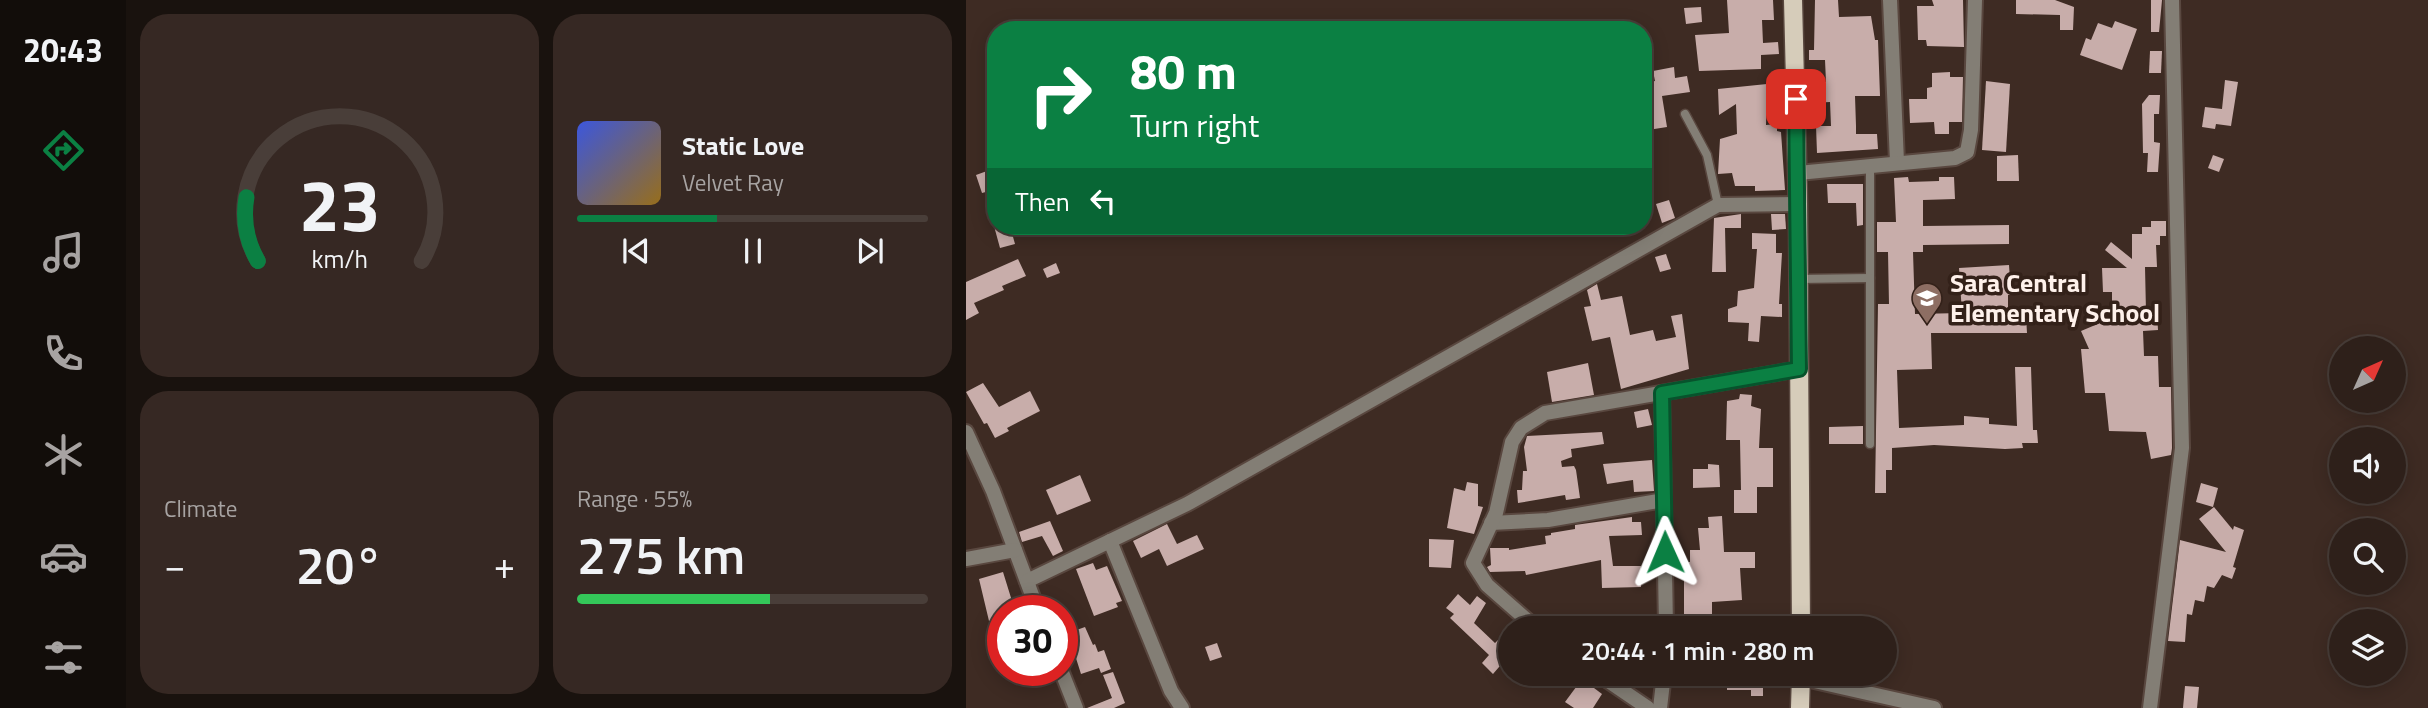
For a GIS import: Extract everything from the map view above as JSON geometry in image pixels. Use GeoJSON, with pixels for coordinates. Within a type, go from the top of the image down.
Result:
{"type":"FeatureCollection","features":[{"type":"Feature","properties":{"kind":"main road"},"geometry":{"type":"LineString","coordinates":[[1793,0],[1798,173],[1801,616]]}},
{"type":"Feature","properties":{"kind":"main road"},"geometry":{"type":"LineString","coordinates":[[1801,686],[1801,708]]}},
{"type":"Feature","properties":{"kind":"street"},"geometry":{"type":"LineString","coordinates":[[1890,0],[1897,162]]}},
{"type":"Feature","properties":{"kind":"street"},"geometry":{"type":"LineString","coordinates":[[1798,173],[1955,158],[1967,152],[1972,130],[1975,0]]}},
{"type":"Feature","properties":{"kind":"street"},"geometry":{"type":"LineString","coordinates":[[2150,708],[2182,448],[2172,0]]}},
{"type":"Feature","properties":{"kind":"street"},"geometry":{"type":"LineString","coordinates":[[1027,581],[1187,504],[1718,205],[1798,204]]}},
{"type":"Feature","properties":{"kind":"street"},"geometry":{"type":"LineString","coordinates":[[1522,616],[1487,585],[1473,562],[1491,523],[1512,442],[1521,428],[1545,413],[1799,369]]}},
{"type":"Feature","properties":{"kind":"street"},"geometry":{"type":"LineString","coordinates":[[1662,393],[1666,616]]}},
{"type":"Feature","properties":{"kind":"street"},"geometry":{"type":"LineString","coordinates":[[966,432],[1032,595]]}},
{"type":"Feature","properties":{"kind":"street"},"geometry":{"type":"LineString","coordinates":[[1491,523],[1548,520],[1664,500]]}},
{"type":"Feature","properties":{"kind":"street"},"geometry":{"type":"LineString","coordinates":[[1110,541],[1171,691],[1182,708]]}},
{"type":"Feature","properties":{"kind":"street"},"geometry":{"type":"LineString","coordinates":[[966,559],[1015,550]]}},
{"type":"Feature","properties":{"kind":"street"},"geometry":{"type":"LineString","coordinates":[[1067,686],[1076,708]]}},
{"type":"Feature","properties":{"kind":"street"},"geometry":{"type":"LineString","coordinates":[[1616,686],[1648,708]]}},
{"type":"Feature","properties":{"kind":"street"},"geometry":{"type":"LineString","coordinates":[[1660,708],[1663,686]]}},
{"type":"Feature","properties":{"kind":"street"},"geometry":{"type":"LineString","coordinates":[[1843,686],[1934,708]]}},
{"type":"Feature","properties":{"kind":"lane"},"geometry":{"type":"LineString","coordinates":[[1685,114],[1707,155],[1718,205]]}},
{"type":"Feature","properties":{"kind":"lane"},"geometry":{"type":"LineString","coordinates":[[1870,165],[1870,444]]}},
{"type":"Feature","properties":{"kind":"lane"},"geometry":{"type":"LineString","coordinates":[[1798,279],[1870,278]]}},
{"type":"Feature","properties":{"kind":"building"},"geometry":{"type":"Polygon","coordinates":[[[1727,0],[1773,0],[1774,20],[1762,20],[1763,43],[1778,42],[1779,54],[1761,55],[1761,69],[1699,71],[1695,35],[1729,33],[1727,0]]]}},
{"type":"Feature","properties":{"kind":"building"},"geometry":{"type":"Polygon","coordinates":[[[1815,0],[1838,0],[1839,17],[1871,16],[1875,40],[1878,40],[1880,96],[1855,96],[1856,134],[1877,134],[1878,149],[1817,153],[1816,126],[1831,126],[1830,102],[1811,103],[1810,82],[1826,82],[1825,60],[1809,60],[1809,50],[1814,50],[1815,0]]]}},
{"type":"Feature","properties":{"kind":"building"},"geometry":{"type":"Polygon","coordinates":[[[1932,0],[1963,0],[1964,47],[1927,46],[1926,40],[1918,40],[1917,6],[1934,6],[1932,0]]]}},
{"type":"Feature","properties":{"kind":"building"},"geometry":{"type":"Polygon","coordinates":[[[2016,0],[2055,0],[2074,7],[2073,30],[2060,30],[2060,15],[2016,14],[2016,0]]]}},
{"type":"Feature","properties":{"kind":"building"},"geometry":{"type":"Polygon","coordinates":[[[2151,0],[2162,0],[2159,32],[2151,32],[2151,0]]]}},
{"type":"Feature","properties":{"kind":"building"},"geometry":{"type":"Polygon","coordinates":[[[1701,7],[1702,22],[1686,24],[1684,8],[1701,7]]]}},
{"type":"Feature","properties":{"kind":"building"},"geometry":{"type":"Polygon","coordinates":[[[2115,21],[2137,29],[2122,70],[2080,55],[2086,38],[2091,40],[2098,23],[2112,28],[2115,21]]]}},
{"type":"Feature","properties":{"kind":"building"},"geometry":{"type":"Polygon","coordinates":[[[2150,51],[2162,51],[2161,73],[2149,73],[2150,51]]]}},
{"type":"Feature","properties":{"kind":"building"},"geometry":{"type":"Polygon","coordinates":[[[1674,67],[1675,78],[1687,76],[1690,92],[1662,96],[1667,127],[1652,129],[1652,82],[1655,81],[1653,71],[1674,67]]]}},
{"type":"Feature","properties":{"kind":"building"},"geometry":{"type":"Polygon","coordinates":[[[1950,72],[1950,77],[1963,77],[1962,122],[1949,122],[1949,134],[1935,134],[1934,122],[1910,123],[1909,99],[1927,99],[1927,88],[1932,87],[1932,73],[1950,72]]]}},
{"type":"Feature","properties":{"kind":"building"},"geometry":{"type":"Polygon","coordinates":[[[2225,80],[2238,82],[2231,126],[2216,124],[2215,129],[2202,127],[2205,107],[2222,109],[2225,80]]]}},
{"type":"Feature","properties":{"kind":"building"},"geometry":{"type":"Polygon","coordinates":[[[1986,81],[2010,84],[2006,152],[1982,150],[1986,81]]]}},
{"type":"Feature","properties":{"kind":"building"},"geometry":{"type":"Polygon","coordinates":[[[1767,84],[1766,125],[1777,124],[1777,131],[1781,132],[1785,190],[1755,191],[1755,186],[1735,186],[1732,173],[1718,174],[1720,139],[1737,134],[1736,104],[1719,115],[1718,89],[1767,84]]]}},
{"type":"Feature","properties":{"kind":"building"},"geometry":{"type":"Polygon","coordinates":[[[2149,95],[2160,95],[2159,114],[2154,114],[2154,142],[2160,143],[2158,172],[2147,172],[2148,153],[2143,153],[2142,104],[2149,95]]]}},
{"type":"Feature","properties":{"kind":"building"},"geometry":{"type":"Polygon","coordinates":[[[2018,155],[2019,181],[1997,181],[1997,156],[2018,155]]]}},
{"type":"Feature","properties":{"kind":"building"},"geometry":{"type":"Polygon","coordinates":[[[2213,155],[2224,159],[2219,172],[2208,168],[2213,155]]]}},
{"type":"Feature","properties":{"kind":"building"},"geometry":{"type":"Polygon","coordinates":[[[987,171],[987,192],[982,193],[976,175],[987,171]]]}},
{"type":"Feature","properties":{"kind":"building"},"geometry":{"type":"Polygon","coordinates":[[[1908,177],[1909,182],[1939,181],[1939,177],[1954,177],[1955,199],[1923,200],[1923,226],[2009,225],[2009,244],[1923,245],[1923,252],[1913,252],[1915,314],[1962,313],[1959,268],[2009,265],[2011,295],[2008,295],[2008,316],[2026,316],[2027,333],[1931,333],[1932,369],[1897,370],[1899,428],[1964,425],[1964,416],[1989,418],[1989,424],[2017,426],[2015,367],[2031,367],[2033,430],[2037,430],[2038,443],[2022,443],[2023,448],[2005,449],[1934,445],[1892,448],[1892,470],[1886,470],[1886,493],[1875,493],[1878,304],[1889,304],[1888,252],[1877,252],[1877,222],[1896,222],[1894,178],[1908,177]]]}},
{"type":"Feature","properties":{"kind":"building"},"geometry":{"type":"Polygon","coordinates":[[[1827,184],[1863,184],[1863,225],[1857,226],[1856,203],[1828,203],[1827,184]]]}},
{"type":"Feature","properties":{"kind":"building"},"geometry":{"type":"Polygon","coordinates":[[[1669,200],[1675,218],[1662,223],[1656,204],[1669,200]]]}},
{"type":"Feature","properties":{"kind":"building"},"geometry":{"type":"Polygon","coordinates":[[[1741,214],[1741,228],[1725,228],[1726,272],[1712,272],[1714,218],[1741,214]]]}},
{"type":"Feature","properties":{"kind":"building"},"geometry":{"type":"Polygon","coordinates":[[[1771,214],[1785,214],[1786,229],[1772,230],[1771,214]]]}},
{"type":"Feature","properties":{"kind":"building"},"geometry":{"type":"Polygon","coordinates":[[[2151,221],[2166,221],[2166,236],[2160,236],[2160,245],[2156,245],[2157,267],[2145,267],[2146,312],[2157,312],[2158,330],[2143,331],[2144,356],[2158,356],[2159,387],[2171,387],[2172,448],[2171,455],[2151,459],[2146,432],[2109,431],[2105,393],[2085,393],[2081,349],[2089,349],[2081,331],[2112,318],[2112,292],[2103,292],[2102,268],[2127,268],[2105,250],[2111,242],[2132,259],[2132,234],[2142,234],[2142,227],[2151,227],[2151,221]]]}},
{"type":"Feature","properties":{"kind":"building"},"geometry":{"type":"Polygon","coordinates":[[[1752,233],[1776,234],[1776,253],[1782,253],[1779,304],[1782,304],[1782,317],[1761,316],[1759,342],[1748,341],[1749,323],[1728,322],[1728,309],[1737,306],[1738,291],[1754,288],[1757,249],[1752,249],[1752,233]]]}},
{"type":"Feature","properties":{"kind":"building"},"geometry":{"type":"Polygon","coordinates":[[[996,235],[1012,235],[1015,244],[1000,248],[996,235]]]}},
{"type":"Feature","properties":{"kind":"building"},"geometry":{"type":"Polygon","coordinates":[[[1666,254],[1671,269],[1660,272],[1655,257],[1666,254]]]}},
{"type":"Feature","properties":{"kind":"building"},"geometry":{"type":"Polygon","coordinates":[[[1018,259],[1026,276],[1002,286],[1004,290],[974,303],[979,313],[966,320],[966,282],[1018,259]]]}},
{"type":"Feature","properties":{"kind":"building"},"geometry":{"type":"Polygon","coordinates":[[[1056,263],[1060,273],[1047,278],[1043,269],[1056,263]]]}},
{"type":"Feature","properties":{"kind":"building"},"geometry":{"type":"Polygon","coordinates":[[[1597,284],[1601,300],[1622,296],[1630,335],[1653,330],[1656,341],[1676,337],[1671,316],[1682,314],[1689,369],[1621,389],[1610,337],[1592,341],[1584,307],[1591,306],[1587,290],[1597,284]]]}},
{"type":"Feature","properties":{"kind":"building"},"geometry":{"type":"Polygon","coordinates":[[[1588,363],[1594,395],[1552,402],[1547,372],[1588,363]]]}},
{"type":"Feature","properties":{"kind":"building"},"geometry":{"type":"Polygon","coordinates":[[[983,383],[999,407],[1030,391],[1040,411],[1007,428],[1009,431],[995,438],[966,392],[983,383]]]}},
{"type":"Feature","properties":{"kind":"building"},"geometry":{"type":"Polygon","coordinates":[[[1740,394],[1752,395],[1751,406],[1761,409],[1759,448],[1773,448],[1773,487],[1757,487],[1757,513],[1734,513],[1734,490],[1741,490],[1740,440],[1726,440],[1727,401],[1739,399],[1740,394]]]}},
{"type":"Feature","properties":{"kind":"building"},"geometry":{"type":"Polygon","coordinates":[[[1648,409],[1652,425],[1637,428],[1634,412],[1648,409]]]}},
{"type":"Feature","properties":{"kind":"building"},"geometry":{"type":"Polygon","coordinates":[[[1863,426],[1863,444],[1829,444],[1829,427],[1863,426]]]}},
{"type":"Feature","properties":{"kind":"building"},"geometry":{"type":"Polygon","coordinates":[[[1602,432],[1604,444],[1571,449],[1572,457],[1561,461],[1562,467],[1574,466],[1580,498],[1566,500],[1565,495],[1518,503],[1517,490],[1522,490],[1523,471],[1527,471],[1524,447],[1527,436],[1602,432]]]}},
{"type":"Feature","properties":{"kind":"building"},"geometry":{"type":"Polygon","coordinates":[[[1652,460],[1654,491],[1634,492],[1633,480],[1607,484],[1603,464],[1652,460]]]}},
{"type":"Feature","properties":{"kind":"building"},"geometry":{"type":"Polygon","coordinates":[[[1708,464],[1719,465],[1720,487],[1693,488],[1693,469],[1708,469],[1708,464]]]}},
{"type":"Feature","properties":{"kind":"building"},"geometry":{"type":"Polygon","coordinates":[[[1080,475],[1091,501],[1057,515],[1046,490],[1080,475]]]}},
{"type":"Feature","properties":{"kind":"building"},"geometry":{"type":"Polygon","coordinates":[[[1467,482],[1478,484],[1478,506],[1483,507],[1474,534],[1447,528],[1454,488],[1465,491],[1467,482]]]}},
{"type":"Feature","properties":{"kind":"building"},"geometry":{"type":"Polygon","coordinates":[[[2201,483],[2218,488],[2213,507],[2196,502],[2201,483]]]}},
{"type":"Feature","properties":{"kind":"building"},"geometry":{"type":"Polygon","coordinates":[[[2214,507],[2233,530],[2234,526],[2244,530],[2233,567],[2236,568],[2232,579],[2222,575],[2214,588],[2207,586],[2204,602],[2195,600],[2192,615],[2187,614],[2185,642],[2168,641],[2180,540],[2226,552],[2199,519],[2214,507]]]}},
{"type":"Feature","properties":{"kind":"building"},"geometry":{"type":"Polygon","coordinates":[[[1722,516],[1724,552],[1755,552],[1755,568],[1740,568],[1742,600],[1712,602],[1712,616],[1684,616],[1684,562],[1690,562],[1690,550],[1700,550],[1698,528],[1709,528],[1708,517],[1722,516]]]}},
{"type":"Feature","properties":{"kind":"building"},"geometry":{"type":"Polygon","coordinates":[[[1632,517],[1632,522],[1641,522],[1642,535],[1609,536],[1613,566],[1641,566],[1641,587],[1602,588],[1601,560],[1526,575],[1525,571],[1490,572],[1487,567],[1491,565],[1490,548],[1509,550],[1546,544],[1545,536],[1575,529],[1575,525],[1632,517]]]}},
{"type":"Feature","properties":{"kind":"building"},"geometry":{"type":"Polygon","coordinates":[[[1050,521],[1063,551],[1053,556],[1042,536],[1022,542],[1019,532],[1050,521]]]}},
{"type":"Feature","properties":{"kind":"building"},"geometry":{"type":"Polygon","coordinates":[[[1167,524],[1177,544],[1197,535],[1204,549],[1167,566],[1159,549],[1141,558],[1133,541],[1167,524]]]}},
{"type":"Feature","properties":{"kind":"building"},"geometry":{"type":"Polygon","coordinates":[[[1429,539],[1454,540],[1451,568],[1429,567],[1429,539]]]}},
{"type":"Feature","properties":{"kind":"building"},"geometry":{"type":"Polygon","coordinates":[[[1093,563],[1096,570],[1107,566],[1122,601],[1116,603],[1118,607],[1094,616],[1076,569],[1093,563]]]}},
{"type":"Feature","properties":{"kind":"building"},"geometry":{"type":"Polygon","coordinates":[[[1003,572],[1010,595],[987,595],[987,613],[979,579],[1003,572]]]}},
{"type":"Feature","properties":{"kind":"building"},"geometry":{"type":"Polygon","coordinates":[[[1458,594],[1470,605],[1477,596],[1486,603],[1474,623],[1495,643],[1498,640],[1498,668],[1493,674],[1482,663],[1489,655],[1450,618],[1454,614],[1446,608],[1458,594]]]}},
{"type":"Feature","properties":{"kind":"building"},"geometry":{"type":"Polygon","coordinates":[[[1085,627],[1098,652],[1104,650],[1111,669],[1101,673],[1099,668],[1081,674],[1078,665],[1078,629],[1085,627]]]}},
{"type":"Feature","properties":{"kind":"building"},"geometry":{"type":"Polygon","coordinates":[[[1217,643],[1222,657],[1210,661],[1205,647],[1217,643]]]}},
{"type":"Feature","properties":{"kind":"building"},"geometry":{"type":"Polygon","coordinates":[[[1113,672],[1125,703],[1114,708],[1087,708],[1112,698],[1103,675],[1113,672]]]}},
{"type":"Feature","properties":{"kind":"building"},"geometry":{"type":"Polygon","coordinates":[[[1577,686],[1591,686],[1602,694],[1593,708],[1574,708],[1565,702],[1577,686]]]}},
{"type":"Feature","properties":{"kind":"building"},"geometry":{"type":"Polygon","coordinates":[[[1727,686],[1763,686],[1763,696],[1751,696],[1751,690],[1727,690],[1727,686]]]}},
{"type":"Feature","properties":{"kind":"building"},"geometry":{"type":"Polygon","coordinates":[[[2185,686],[2199,687],[2197,708],[2183,708],[2185,686]]]}},
{"type":"Feature","properties":{"kind":"place","name":"Sara Central Elementary School"},"geometry":{"type":"Point","coordinates":[1927,325]}},
{"type":"Feature","properties":{"kind":"route"},"geometry":{"type":"LineString","coordinates":[[1665,552],[1662,393],[1799,369],[1796,99]]}}]}
